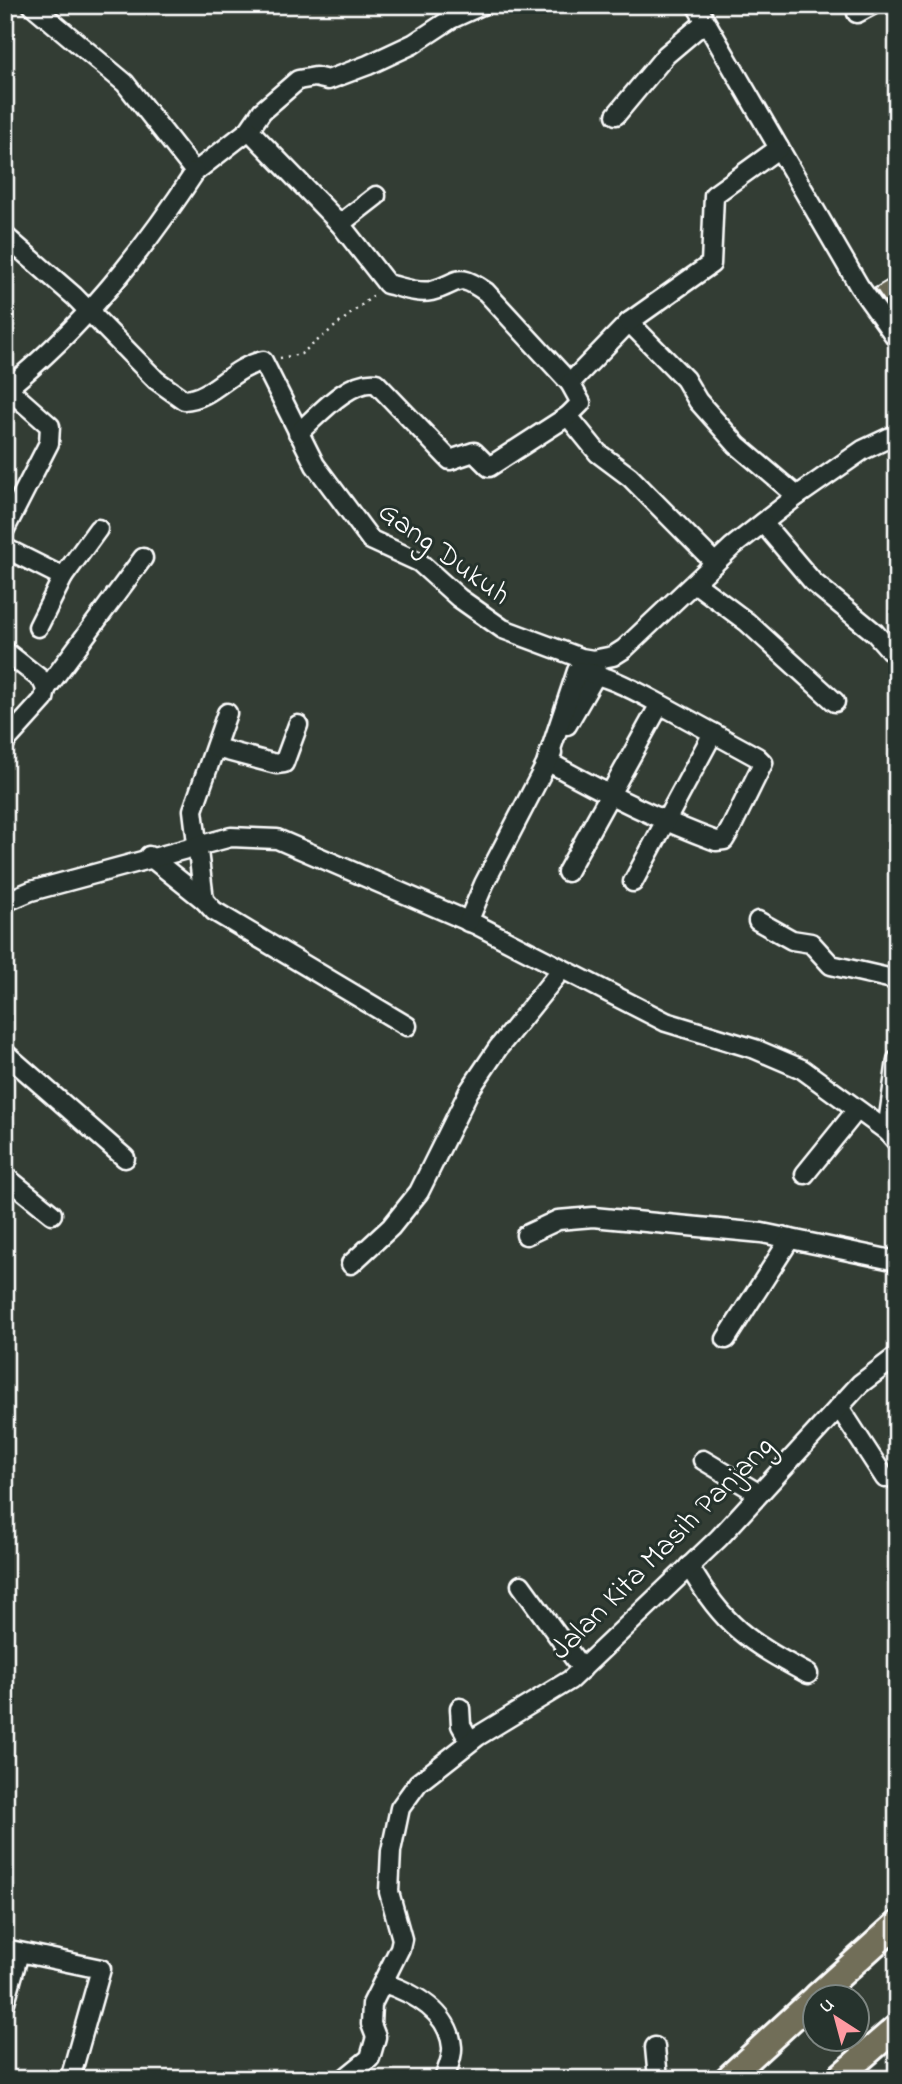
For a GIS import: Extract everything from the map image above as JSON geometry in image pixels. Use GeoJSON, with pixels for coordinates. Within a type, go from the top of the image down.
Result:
{"type":"FeatureCollection","features":[{"type":"Feature","properties":{"kind":"highway"},"geometry":{"type":"LineString","coordinates":[[834,1982],[897,1924]]}},
{"type":"Feature","properties":{"kind":"highway"},"geometry":{"type":"LineString","coordinates":[[727,2079],[800,2013]]}},
{"type":"Feature","properties":{"kind":"highway"},"geometry":{"type":"LineString","coordinates":[[837,2079],[897,2027]]}},
{"type":"Feature","properties":{"kind":"street"},"geometry":{"type":"LineString","coordinates":[[32,5],[125,83],[195,172]]}},
{"type":"Feature","properties":{"kind":"street"},"geometry":{"type":"LineString","coordinates":[[5,529],[49,443],[50,426],[6,389],[90,312],[125,272],[195,172],[249,130],[262,111],[298,80],[315,77],[328,80],[368,65],[482,5]]}},
{"type":"Feature","properties":{"kind":"street"},"geometry":{"type":"LineString","coordinates":[[695,5],[859,286],[897,340]]}},
{"type":"Feature","properties":{"kind":"street"},"geometry":{"type":"LineString","coordinates":[[616,115],[666,55],[705,22]]}},
{"type":"Feature","properties":{"kind":"street"},"geometry":{"type":"LineString","coordinates":[[249,130],[340,224],[387,284],[425,291],[433,290],[454,279],[471,281],[501,308],[570,383],[582,401],[568,416],[489,467],[475,452],[452,461],[379,384],[363,383],[348,390],[298,433]]}},
{"type":"Feature","properties":{"kind":"street"},"geometry":{"type":"LineString","coordinates":[[570,383],[629,321],[710,264],[714,195],[779,148]]}},
{"type":"Feature","properties":{"kind":"street"},"geometry":{"type":"LineString","coordinates":[[340,224],[376,196]]}},
{"type":"Feature","properties":{"kind":"street"},"geometry":{"type":"LineString","coordinates":[[5,236],[90,312],[156,380],[184,400],[202,398],[234,372],[263,361]]}},
{"type":"Feature","properties":{"kind":"street"},"geometry":{"type":"LineString","coordinates":[[629,321],[685,379],[698,401],[737,445],[797,495]]}},
{"type":"Feature","properties":{"kind":"street","name":"Gang Dukuh"},"geometry":{"type":"LineString","coordinates":[[263,361],[283,396],[298,433],[330,487],[371,540],[419,562],[480,614],[519,636],[581,658],[614,656],[696,584],[715,562],[797,495],[863,450],[897,435]]}},
{"type":"Feature","properties":{"kind":"street"},"geometry":{"type":"LineString","coordinates":[[568,416],[598,453],[630,477],[715,562]]}},
{"type":"Feature","properties":{"kind":"street"},"geometry":{"type":"LineString","coordinates":[[763,523],[813,582],[875,633],[897,658]]}},
{"type":"Feature","properties":{"kind":"street"},"geometry":{"type":"LineString","coordinates":[[38,627],[63,577],[98,529]]}},
{"type":"Feature","properties":{"kind":"street"},"geometry":{"type":"LineString","coordinates":[[5,548],[63,577]]}},
{"type":"Feature","properties":{"kind":"street"},"geometry":{"type":"LineString","coordinates":[[7,737],[44,699],[46,689],[142,558]]}},
{"type":"Feature","properties":{"kind":"street"},"geometry":{"type":"LineString","coordinates":[[696,584],[747,622],[835,702]]}},
{"type":"Feature","properties":{"kind":"street"},"geometry":{"type":"LineString","coordinates":[[5,651],[42,680],[46,689]]}},
{"type":"Feature","properties":{"kind":"street"},"geometry":{"type":"LineString","coordinates":[[473,924],[497,862],[547,761],[577,671],[597,673],[622,682],[757,757],[763,763],[730,830],[723,840],[716,841],[665,822],[608,795],[547,761]]}},
{"type":"Feature","properties":{"kind":"street"},"geometry":{"type":"LineString","coordinates":[[567,872],[660,704]]}},
{"type":"Feature","properties":{"kind":"street"},"geometry":{"type":"LineString","coordinates":[[204,900],[193,810],[227,713]]}},
{"type":"Feature","properties":{"kind":"street"},"geometry":{"type":"LineString","coordinates":[[216,748],[284,764],[298,725]]}},
{"type":"Feature","properties":{"kind":"street"},"geometry":{"type":"LineString","coordinates":[[633,882],[713,733]]}},
{"type":"Feature","properties":{"kind":"street"},"geometry":{"type":"LineString","coordinates":[[5,902],[31,891],[198,844],[231,837],[277,839],[473,924],[666,1022],[755,1049],[802,1069],[892,1137]]}},
{"type":"Feature","properties":{"kind":"street"},"geometry":{"type":"LineString","coordinates":[[149,856],[214,911],[407,1026]]}},
{"type":"Feature","properties":{"kind":"street"},"geometry":{"type":"LineString","coordinates":[[758,921],[792,940],[811,943],[836,967],[897,980]]}},
{"type":"Feature","properties":{"kind":"street"},"geometry":{"type":"LineString","coordinates":[[351,1264],[390,1227],[419,1192],[469,1091],[498,1048],[562,969]]}},
{"type":"Feature","properties":{"kind":"street"},"geometry":{"type":"LineString","coordinates":[[5,1053],[125,1158]]}},
{"type":"Feature","properties":{"kind":"street"},"geometry":{"type":"LineString","coordinates":[[892,1137],[897,1060]]}},
{"type":"Feature","properties":{"kind":"street"},"geometry":{"type":"LineString","coordinates":[[805,1174],[856,1111]]}},
{"type":"Feature","properties":{"kind":"street"},"geometry":{"type":"LineString","coordinates":[[5,1176],[52,1214]]}},
{"type":"Feature","properties":{"kind":"street"},"geometry":{"type":"LineString","coordinates":[[526,1236],[558,1220],[593,1217],[669,1223],[790,1239],[897,1261]]}},
{"type":"Feature","properties":{"kind":"street"},"geometry":{"type":"LineString","coordinates":[[726,1339],[790,1239]]}},
{"type":"Feature","properties":{"kind":"street","name":"Jalan Kita Masih Panjang"},"geometry":{"type":"LineString","coordinates":[[344,2079],[370,2058],[376,2037],[370,2024],[372,2004],[402,1939],[389,1892],[394,1825],[400,1808],[418,1783],[470,1741],[553,1693],[582,1669],[689,1566],[860,1384],[897,1356]]}},
{"type":"Feature","properties":{"kind":"street"},"geometry":{"type":"LineString","coordinates":[[839,1407],[885,1478]]}},
{"type":"Feature","properties":{"kind":"street"},"geometry":{"type":"LineString","coordinates":[[703,1460],[758,1493]]}},
{"type":"Feature","properties":{"kind":"street"},"geometry":{"type":"LineString","coordinates":[[689,1566],[709,1601],[724,1619],[759,1647],[808,1674]]}},
{"type":"Feature","properties":{"kind":"street"},"geometry":{"type":"LineString","coordinates":[[521,1585],[582,1669]]}},
{"type":"Feature","properties":{"kind":"street"},"geometry":{"type":"LineString","coordinates":[[460,1708],[461,1725],[470,1741]]}},
{"type":"Feature","properties":{"kind":"street"},"geometry":{"type":"LineString","coordinates":[[5,2003],[12,1951],[101,1969],[70,2079]]}},
{"type":"Feature","properties":{"kind":"street"},"geometry":{"type":"LineString","coordinates":[[384,1983],[410,1992],[438,2015],[447,2029],[452,2048],[444,2079]]}},
{"type":"Feature","properties":{"kind":"street"},"geometry":{"type":"LineString","coordinates":[[655,2047],[657,2079]]}},
{"type":"Feature","properties":{"kind":"path"},"geometry":{"type":"LineString","coordinates":[[263,361],[300,354],[387,284]]}},
{"type":"Feature","properties":{"kind":"building"},"geometry":{"type":"Polygon","coordinates":[[[897,275],[897,319],[875,288],[897,275]]]}}]}
